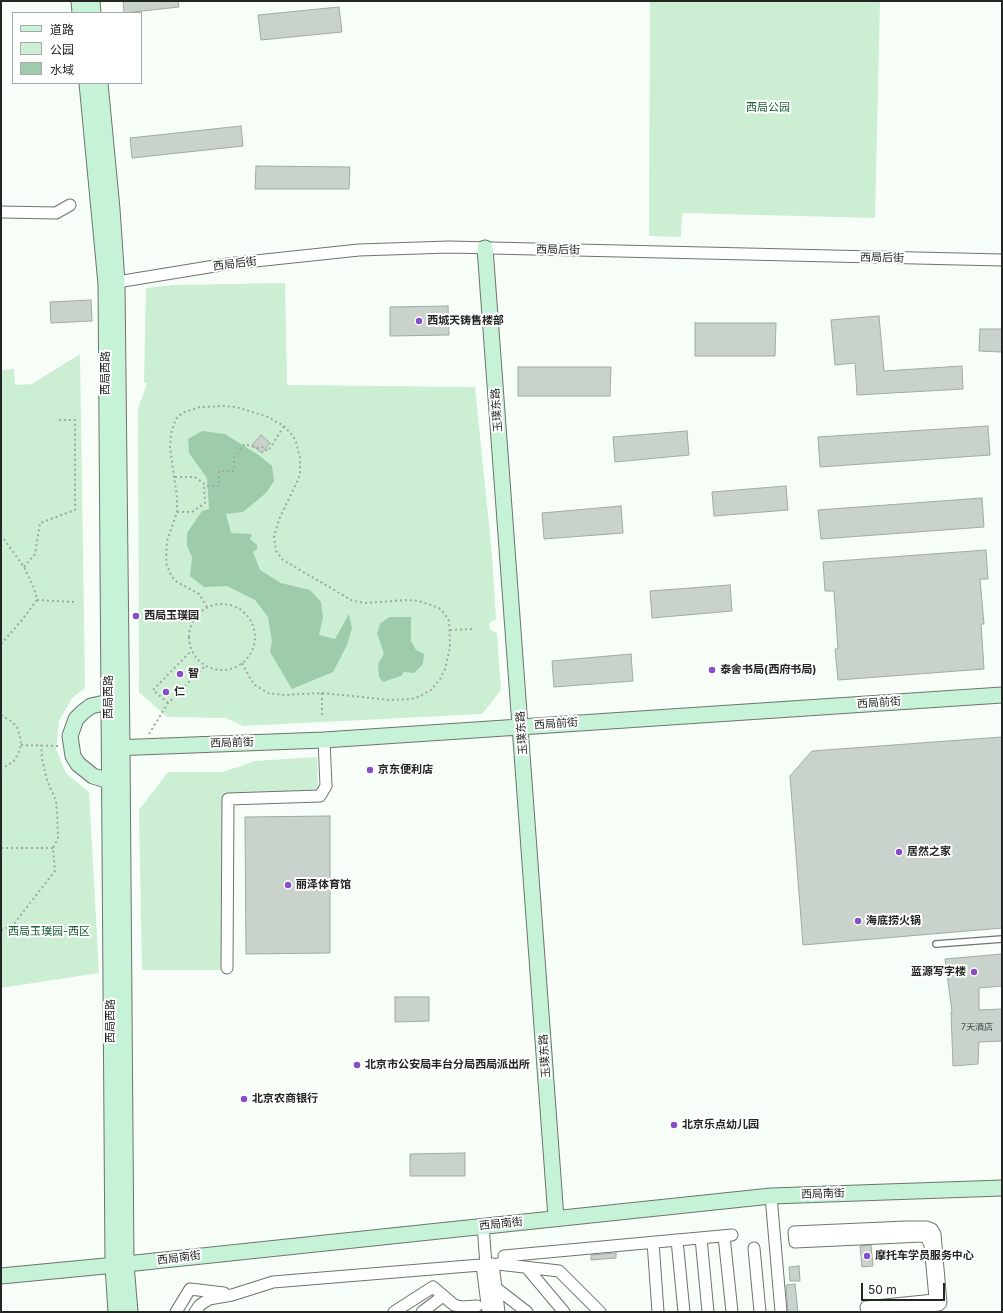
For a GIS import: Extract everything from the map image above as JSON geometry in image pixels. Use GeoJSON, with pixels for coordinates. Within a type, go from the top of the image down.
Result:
{"type":"FeatureCollection","features":[{"type":"Feature","properties":{"kind":"street"},"geometry":{"type":"LineString","coordinates":[[79,1],[80,12]]}},
{"type":"Feature","properties":{"kind":"street"},"geometry":{"type":"LineString","coordinates":[[92,1],[93,12]]}},
{"type":"Feature","properties":{"kind":"street","name":"西局西路"},"geometry":{"type":"LineString","coordinates":[[87,84],[106,284],[109,702],[116,748],[109,782],[120,1265],[130,1312]]}},
{"type":"Feature","properties":{"kind":"street","name":"西局西路"},"geometry":{"type":"LineString","coordinates":[[100,84],[112,209],[116,282],[116,748],[120,1265],[116,1312]]}},
{"type":"Feature","properties":{"kind":"street"},"geometry":{"type":"LineString","coordinates":[[1,212],[56,213],[70,205]]}},
{"type":"Feature","properties":{"kind":"street","name":"西局后街"},"geometry":{"type":"LineString","coordinates":[[116,282],[227,264],[358,250],[449,247],[1002,260]]}},
{"type":"Feature","properties":{"kind":"street","name":"玉璞东路"},"geometry":{"type":"LineString","coordinates":[[485,248],[556,1218]]}},
{"type":"Feature","properties":{"kind":"street","name":"西局前街"},"geometry":{"type":"LineString","coordinates":[[116,748],[324,740],[1002,695]]}},
{"type":"Feature","properties":{"kind":"street"},"geometry":{"type":"LineString","coordinates":[[109,702],[91,706],[76,719],[70,736],[72,756],[78,764],[93,776],[109,782]]}},
{"type":"Feature","properties":{"kind":"street"},"geometry":{"type":"LineString","coordinates":[[227,968],[228,799],[320,796],[326,786],[324,740]]}},
{"type":"Feature","properties":{"kind":"street","name":"西局南街"},"geometry":{"type":"LineString","coordinates":[[1,1276],[120,1265],[771,1196],[1002,1188]]}},
{"type":"Feature","properties":{"kind":"street"},"geometry":{"type":"LineString","coordinates":[[771,1196],[781,1312]]}},
{"type":"Feature","properties":{"kind":"street"},"geometry":{"type":"LineString","coordinates":[[483,1226],[487,1264],[486,1294],[488,1312]]}},
{"type":"Feature","properties":{"kind":"street"},"geometry":{"type":"LineString","coordinates":[[906,1227],[927,1227],[932,1229],[935,1234],[941,1303],[939,1305],[868,1310],[934,1300],[930,1245],[927,1238],[922,1236],[795,1242],[794,1232],[906,1227]]}},
{"type":"Feature","properties":{"kind":"street"},"geometry":{"type":"LineString","coordinates":[[505,1265],[504,1256],[728,1235],[732,1312]]}},
{"type":"Feature","properties":{"kind":"street"},"geometry":{"type":"LineString","coordinates":[[701,1238],[708,1312]]}},
{"type":"Feature","properties":{"kind":"street"},"geometry":{"type":"LineString","coordinates":[[677,1240],[684,1312]]}},
{"type":"Feature","properties":{"kind":"street"},"geometry":{"type":"LineString","coordinates":[[653,1242],[658,1312]]}},
{"type":"Feature","properties":{"kind":"street"},"geometry":{"type":"LineString","coordinates":[[754,1248],[760,1312]]}},
{"type":"Feature","properties":{"kind":"street"},"geometry":{"type":"LineString","coordinates":[[487,1264],[496,1288],[499,1312]]}},
{"type":"Feature","properties":{"kind":"street"},"geometry":{"type":"LineString","coordinates":[[195,1312],[200,1305],[209,1299],[232,1295],[273,1282],[487,1264],[559,1271],[600,1312]]}},
{"type":"Feature","properties":{"kind":"street"},"geometry":{"type":"LineString","coordinates":[[527,1268],[564,1312]]}},
{"type":"Feature","properties":{"kind":"street"},"geometry":{"type":"LineString","coordinates":[[394,1312],[433,1286],[454,1305],[474,1309],[486,1294]]}},
{"type":"Feature","properties":{"kind":"street"},"geometry":{"type":"LineString","coordinates":[[496,1288],[527,1312]]}},
{"type":"Feature","properties":{"kind":"street"},"geometry":{"type":"LineString","coordinates":[[176,1312],[190,1289],[232,1295]]}},
{"type":"Feature","properties":{"kind":"street"},"geometry":{"type":"LineString","coordinates":[[422,1312],[443,1296]]}},
{"type":"Feature","properties":{"kind":"lane"},"geometry":{"type":"LineString","coordinates":[[936,944],[1002,939]]}},
{"type":"Feature","properties":{"kind":"path"},"geometry":{"type":"LineString","coordinates":[[207,607],[199,594],[177,582],[168,570],[166,563],[167,541],[177,512],[175,477],[170,448],[171,433],[176,419],[182,413],[200,407],[224,406],[236,407],[268,417],[284,426],[296,442],[301,467],[297,482],[276,530],[274,546],[280,556],[289,565],[353,601],[366,603],[405,600],[419,601],[439,608],[449,621],[450,647],[445,669],[436,685],[426,694],[411,699],[390,700],[322,694],[285,695],[268,693],[255,685],[242,663]]}},
{"type":"Feature","properties":{"kind":"path"},"geometry":{"type":"LineString","coordinates":[[24,567],[35,554],[40,523],[74,510],[75,420],[59,420]]}},
{"type":"Feature","properties":{"kind":"path"},"geometry":{"type":"LineString","coordinates":[[175,477],[195,477],[207,486],[219,486],[219,471],[234,472],[234,458],[245,444],[268,451],[284,426]]}},
{"type":"Feature","properties":{"kind":"path"},"geometry":{"type":"LineString","coordinates":[[177,512],[192,512],[205,503],[204,484]]}},
{"type":"Feature","properties":{"kind":"path"},"geometry":{"type":"LineString","coordinates":[[1,535],[24,567],[34,588],[37,600]]}},
{"type":"Feature","properties":{"kind":"path"},"geometry":{"type":"LineString","coordinates":[[37,600],[75,602]]}},
{"type":"Feature","properties":{"kind":"path"},"geometry":{"type":"LineString","coordinates":[[1,644],[37,600]]}},
{"type":"Feature","properties":{"kind":"path"},"geometry":{"type":"LineString","coordinates":[[218,604],[229,604],[240,609],[248,616],[253,627],[255,638],[253,649],[247,659],[238,666],[227,670],[216,670],[205,666],[191,651],[188,641],[192,620],[199,612],[207,607],[218,604]]}},
{"type":"Feature","properties":{"kind":"path"},"geometry":{"type":"LineString","coordinates":[[450,630],[473,629]]}},
{"type":"Feature","properties":{"kind":"path"},"geometry":{"type":"LineString","coordinates":[[168,703],[153,690],[191,651]]}},
{"type":"Feature","properties":{"kind":"path"},"geometry":{"type":"LineString","coordinates":[[141,747],[168,703],[205,666]]}},
{"type":"Feature","properties":{"kind":"path"},"geometry":{"type":"LineString","coordinates":[[322,694],[322,718]]}},
{"type":"Feature","properties":{"kind":"path"},"geometry":{"type":"LineString","coordinates":[[1,715],[17,727],[21,745],[13,762],[1,769]]}},
{"type":"Feature","properties":{"kind":"path"},"geometry":{"type":"LineString","coordinates":[[21,745],[70,746]]}},
{"type":"Feature","properties":{"kind":"path"},"geometry":{"type":"LineString","coordinates":[[1,930],[13,925],[55,871],[53,848],[58,838],[56,802],[47,780],[42,759],[41,745]]}},
{"type":"Feature","properties":{"kind":"path"},"geometry":{"type":"LineString","coordinates":[[1,848],[53,848]]}},
{"type":"Feature","properties":{"kind":"green space","name":"西局公园"},"geometry":{"type":"Polygon","coordinates":[[[650,1],[880,1],[875,218],[682,213],[681,237],[649,236],[650,1]]]}},
{"type":"Feature","properties":{"kind":"green space"},"geometry":{"type":"Polygon","coordinates":[[[285,283],[287,385],[475,387],[492,555],[496,620],[489,624],[490,630],[497,633],[501,690],[482,714],[243,726],[226,718],[167,717],[139,692],[138,408],[147,384],[144,382],[146,288],[173,285],[285,283]]]}},
{"type":"Feature","properties":{"kind":"green space","name":"西局玉璞园-西区"},"geometry":{"type":"Polygon","coordinates":[[[80,354],[85,688],[72,698],[59,721],[56,749],[66,773],[89,792],[99,973],[1,988],[1,370],[14,369],[15,385],[32,384],[80,354]]]}},
{"type":"Feature","properties":{"kind":"green space"},"geometry":{"type":"Polygon","coordinates":[[[317,757],[318,787],[315,792],[224,795],[221,970],[142,970],[139,810],[168,772],[223,772],[255,761],[317,757]]]}},
{"type":"Feature","properties":{"kind":"water"},"geometry":{"type":"Polygon","coordinates":[[[202,431],[225,434],[260,456],[272,466],[274,481],[266,493],[243,512],[226,514],[231,533],[252,534],[250,539],[257,545],[257,549],[253,552],[260,570],[281,583],[310,590],[321,602],[323,618],[319,635],[335,639],[349,614],[352,628],[347,645],[333,672],[292,689],[270,652],[272,641],[268,617],[255,600],[227,586],[204,587],[190,576],[192,557],[187,546],[187,533],[202,511],[209,509],[207,478],[189,453],[188,439],[202,431]]]}},
{"type":"Feature","properties":{"kind":"water"},"geometry":{"type":"Polygon","coordinates":[[[389,617],[411,617],[411,641],[416,650],[424,654],[423,664],[414,673],[404,672],[401,676],[383,682],[379,677],[378,664],[384,654],[377,633],[380,624],[389,617]]]}},
{"type":"Feature","properties":{"kind":"building"},"geometry":{"type":"Polygon","coordinates":[[[123,1],[178,1],[179,7],[133,12],[124,12],[123,1]]]}},
{"type":"Feature","properties":{"kind":"building"},"geometry":{"type":"Polygon","coordinates":[[[339,7],[342,32],[261,40],[258,15],[339,7]]]}},
{"type":"Feature","properties":{"kind":"building"},"geometry":{"type":"Polygon","coordinates":[[[241,126],[243,146],[132,158],[130,138],[241,126]]]}},
{"type":"Feature","properties":{"kind":"building"},"geometry":{"type":"Polygon","coordinates":[[[256,166],[350,167],[349,189],[255,189],[256,166]]]}},
{"type":"Feature","properties":{"kind":"building"},"geometry":{"type":"Polygon","coordinates":[[[91,300],[92,321],[51,323],[50,302],[91,300]]]}},
{"type":"Feature","properties":{"kind":"building","name":"西城天铸售楼部"},"geometry":{"type":"Polygon","coordinates":[[[448,306],[449,335],[390,336],[390,307],[448,306]]]}},
{"type":"Feature","properties":{"kind":"building"},"geometry":{"type":"Polygon","coordinates":[[[879,316],[884,371],[962,366],[963,389],[857,395],[855,363],[835,365],[831,320],[879,316]]]}},
{"type":"Feature","properties":{"kind":"building"},"geometry":{"type":"Polygon","coordinates":[[[695,323],[776,323],[775,356],[695,356],[695,323]]]}},
{"type":"Feature","properties":{"kind":"building"},"geometry":{"type":"Polygon","coordinates":[[[980,329],[1002,329],[1002,352],[979,351],[980,329]]]}},
{"type":"Feature","properties":{"kind":"building"},"geometry":{"type":"Polygon","coordinates":[[[518,367],[611,367],[610,396],[518,396],[518,367]]]}},
{"type":"Feature","properties":{"kind":"building"},"geometry":{"type":"Polygon","coordinates":[[[988,426],[990,455],[820,467],[818,437],[988,426]]]}},
{"type":"Feature","properties":{"kind":"building"},"geometry":{"type":"Polygon","coordinates":[[[687,431],[689,455],[615,462],[613,437],[687,431]]]}},
{"type":"Feature","properties":{"kind":"building"},"geometry":{"type":"Polygon","coordinates":[[[261,435],[270,443],[262,453],[252,445],[261,435]]]}},
{"type":"Feature","properties":{"kind":"building"},"geometry":{"type":"Polygon","coordinates":[[[786,486],[788,510],[714,516],[712,492],[786,486]]]}},
{"type":"Feature","properties":{"kind":"building"},"geometry":{"type":"Polygon","coordinates":[[[982,498],[984,527],[821,539],[818,510],[982,498]]]}},
{"type":"Feature","properties":{"kind":"building"},"geometry":{"type":"Polygon","coordinates":[[[621,506],[623,533],[544,539],[542,513],[621,506]]]}},
{"type":"Feature","properties":{"kind":"building"},"geometry":{"type":"Polygon","coordinates":[[[986,550],[988,579],[980,579],[984,624],[981,624],[984,669],[838,680],[835,649],[838,649],[834,591],[825,591],[823,562],[986,550]]]}},
{"type":"Feature","properties":{"kind":"building"},"geometry":{"type":"Polygon","coordinates":[[[730,585],[732,611],[652,618],[650,591],[730,585]]]}},
{"type":"Feature","properties":{"kind":"building"},"geometry":{"type":"Polygon","coordinates":[[[631,654],[633,681],[554,687],[552,661],[631,654]]]}},
{"type":"Feature","properties":{"kind":"building","name":"居然之家"},"geometry":{"type":"Polygon","coordinates":[[[1002,737],[1002,928],[803,945],[790,776],[812,751],[1002,737]]]}},
{"type":"Feature","properties":{"kind":"building","name":"丽泽体育馆"},"geometry":{"type":"Polygon","coordinates":[[[330,816],[330,953],[246,954],[245,817],[330,816]]]}},
{"type":"Feature","properties":{"kind":"building"},"geometry":{"type":"Polygon","coordinates":[[[1002,954],[1002,986],[979,988],[979,1010],[1002,1009],[1002,1041],[979,1042],[978,1064],[953,1066],[952,1012],[945,959],[1002,954]]]}},
{"type":"Feature","properties":{"kind":"building"},"geometry":{"type":"Polygon","coordinates":[[[395,997],[429,997],[429,1021],[395,1022],[395,997]]]}},
{"type":"Feature","properties":{"kind":"building"},"geometry":{"type":"Polygon","coordinates":[[[465,1153],[465,1176],[410,1176],[410,1154],[465,1153]]]}},
{"type":"Feature","properties":{"kind":"building","name":"摩托车学员服务中心"},"geometry":{"type":"Polygon","coordinates":[[[871,1245],[873,1266],[862,1267],[860,1246],[871,1245]]]}},
{"type":"Feature","properties":{"kind":"building"},"geometry":{"type":"Polygon","coordinates":[[[616,1253],[616,1258],[591,1260],[591,1255],[616,1253]]]}},
{"type":"Feature","properties":{"kind":"building"},"geometry":{"type":"Polygon","coordinates":[[[799,1266],[800,1281],[790,1281],[789,1267],[799,1266]]]}},
{"type":"Feature","properties":{"kind":"building"},"geometry":{"type":"Polygon","coordinates":[[[795,1284],[798,1312],[788,1312],[786,1285],[795,1284]]]}},
{"type":"Feature","properties":{"kind":"place","name":"西城天铸售楼部"},"geometry":{"type":"Point","coordinates":[419,321]}},
{"type":"Feature","properties":{"kind":"place","name":"西局玉璞园"},"geometry":{"type":"Point","coordinates":[136,616]}},
{"type":"Feature","properties":{"kind":"place","name":"泰舍书局(西府书局)"},"geometry":{"type":"Point","coordinates":[712,670]}},
{"type":"Feature","properties":{"kind":"place","name":"智"},"geometry":{"type":"Point","coordinates":[180,674]}},
{"type":"Feature","properties":{"kind":"place","name":"仁"},"geometry":{"type":"Point","coordinates":[166,692]}},
{"type":"Feature","properties":{"kind":"place","name":"京东便利店"},"geometry":{"type":"Point","coordinates":[370,770]}},
{"type":"Feature","properties":{"kind":"place","name":"居然之家"},"geometry":{"type":"Point","coordinates":[899,852]}},
{"type":"Feature","properties":{"kind":"place","name":"丽泽体育馆"},"geometry":{"type":"Point","coordinates":[288,885]}},
{"type":"Feature","properties":{"kind":"place","name":"海底捞火锅"},"geometry":{"type":"Point","coordinates":[858,921]}},
{"type":"Feature","properties":{"kind":"place","name":"蓝源写字楼"},"geometry":{"type":"Point","coordinates":[974,972]}},
{"type":"Feature","properties":{"kind":"place","name":"北京市公安局丰台分局西局派出所"},"geometry":{"type":"Point","coordinates":[357,1065]}},
{"type":"Feature","properties":{"kind":"place","name":"北京农商银行"},"geometry":{"type":"Point","coordinates":[244,1099]}},
{"type":"Feature","properties":{"kind":"place","name":"北京乐点幼儿园"},"geometry":{"type":"Point","coordinates":[674,1125]}},
{"type":"Feature","properties":{"kind":"place","name":"摩托车学员服务中心"},"geometry":{"type":"Point","coordinates":[867,1256]}}]}
